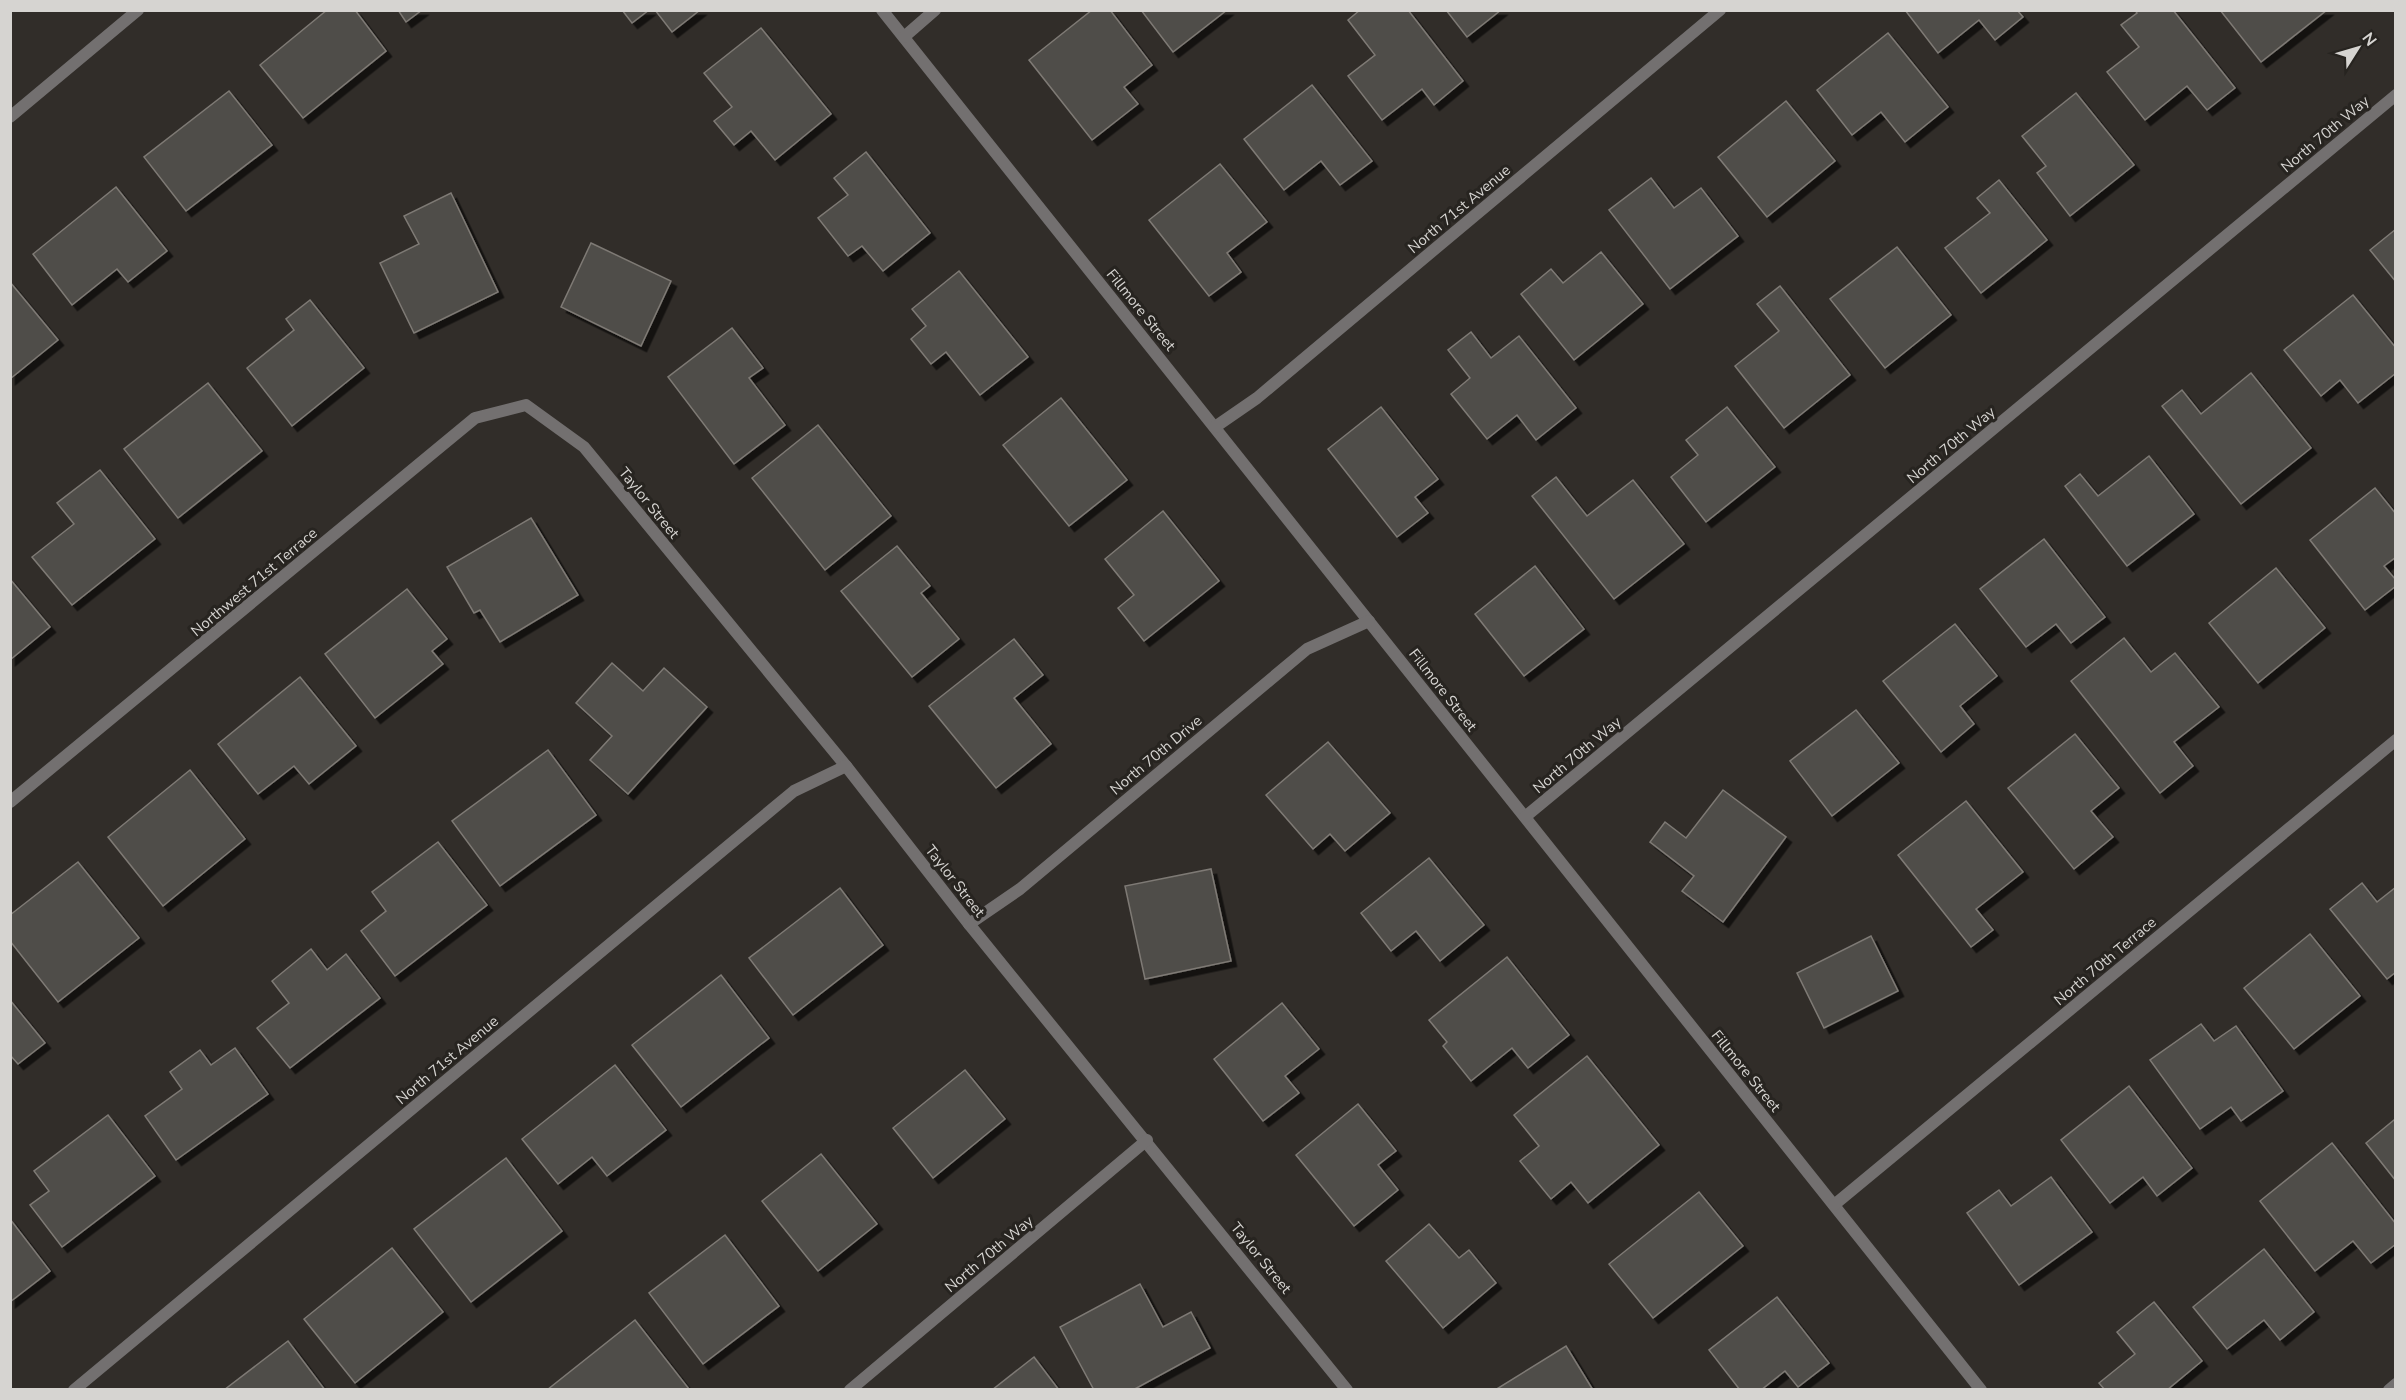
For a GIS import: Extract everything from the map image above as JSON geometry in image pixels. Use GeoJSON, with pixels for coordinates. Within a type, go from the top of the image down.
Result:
{"type":"FeatureCollection","features":[{"type":"Feature","properties":{"kind":"street"},"geometry":{"type":"LineString","coordinates":[[10,117],[138,10]]}},
{"type":"Feature","properties":{"kind":"street","name":"Fillmore Street"},"geometry":{"type":"LineString","coordinates":[[882,10],[1981,1389]]}},
{"type":"Feature","properties":{"kind":"street"},"geometry":{"type":"LineString","coordinates":[[904,37],[935,10]]}},
{"type":"Feature","properties":{"kind":"street","name":"North 71st Avenue"},"geometry":{"type":"LineString","coordinates":[[1215,427],[1257,398],[1720,10]]}},
{"type":"Feature","properties":{"kind":"street","name":"North 70th Way"},"geometry":{"type":"LineString","coordinates":[[1525,817],[2396,95]]}},
{"type":"Feature","properties":{"kind":"street","name":"Taylor Street"},"geometry":{"type":"LineString","coordinates":[[526,405],[584,447],[846,766],[969,924],[1147,1140],[1347,1389]]}},
{"type":"Feature","properties":{"kind":"street","name":"Northwest 71st Terrace"},"geometry":{"type":"LineString","coordinates":[[10,802],[475,418],[526,405]]}},
{"type":"Feature","properties":{"kind":"street","name":"North 70th Drive"},"geometry":{"type":"LineString","coordinates":[[969,924],[1020,889],[1307,649],[1369,621]]}},
{"type":"Feature","properties":{"kind":"street","name":"North 70th Terrace"},"geometry":{"type":"LineString","coordinates":[[1834,1205],[2396,740]]}},
{"type":"Feature","properties":{"kind":"street","name":"North 71st Avenue"},"geometry":{"type":"LineString","coordinates":[[74,1389],[794,791],[846,766]]}},
{"type":"Feature","properties":{"kind":"street","name":"North 70th Way"},"geometry":{"type":"LineString","coordinates":[[850,1389],[1147,1140]]}},
{"type":"Feature","properties":{"kind":"street"},"geometry":{"type":"LineString","coordinates":[[2389,1389],[2396,1384]]}},
{"type":"Feature","properties":{"kind":"building"},"geometry":{"type":"Polygon","coordinates":[[[327,10],[355,10],[386,51],[303,118],[260,65],[327,10]]]}},
{"type":"Feature","properties":{"kind":"building"},"geometry":{"type":"Polygon","coordinates":[[[398,10],[422,10],[406,22],[398,10]]]}},
{"type":"Feature","properties":{"kind":"building"},"geometry":{"type":"Polygon","coordinates":[[[622,10],[649,10],[632,23],[622,10]]]}},
{"type":"Feature","properties":{"kind":"building"},"geometry":{"type":"Polygon","coordinates":[[[655,10],[700,10],[672,32],[655,10]]]}},
{"type":"Feature","properties":{"kind":"building"},"geometry":{"type":"Polygon","coordinates":[[[1092,10],[1110,10],[1152,65],[1124,87],[1138,104],[1092,140],[1029,60],[1092,10]]]}},
{"type":"Feature","properties":{"kind":"building"},"geometry":{"type":"Polygon","coordinates":[[[1141,10],[1227,10],[1173,52],[1141,10]]]}},
{"type":"Feature","properties":{"kind":"building"},"geometry":{"type":"Polygon","coordinates":[[[1360,10],[1408,10],[1463,81],[1434,105],[1422,89],[1382,120],[1348,76],[1375,55],[1348,20],[1360,10]]]}},
{"type":"Feature","properties":{"kind":"building"},"geometry":{"type":"Polygon","coordinates":[[[1446,10],[1501,10],[1467,37],[1446,10]]]}},
{"type":"Feature","properties":{"kind":"building"},"geometry":{"type":"Polygon","coordinates":[[[1905,10],[2017,10],[2023,17],[1995,40],[1979,20],[1938,53],[1905,10]]]}},
{"type":"Feature","properties":{"kind":"building"},"geometry":{"type":"Polygon","coordinates":[[[2135,10],[2173,10],[2235,88],[2207,110],[2187,86],[2145,120],[2107,72],[2139,47],[2121,25],[2137,13],[2135,10]]]}},
{"type":"Feature","properties":{"kind":"building"},"geometry":{"type":"Polygon","coordinates":[[[2220,10],[2327,10],[2261,62],[2220,10]]]}},
{"type":"Feature","properties":{"kind":"building"},"geometry":{"type":"Polygon","coordinates":[[[761,28],[831,114],[775,160],[751,131],[734,145],[714,121],[732,107],[704,73],[761,28]]]}},
{"type":"Feature","properties":{"kind":"building"},"geometry":{"type":"Polygon","coordinates":[[[1888,33],[1948,107],[1905,142],[1881,112],[1852,135],[1817,90],[1888,33]]]}},
{"type":"Feature","properties":{"kind":"building"},"geometry":{"type":"Polygon","coordinates":[[[1312,85],[1372,161],[1340,185],[1321,161],[1284,190],[1244,139],[1312,85]]]}},
{"type":"Feature","properties":{"kind":"building"},"geometry":{"type":"Polygon","coordinates":[[[229,91],[272,145],[186,211],[144,157],[229,91]]]}},
{"type":"Feature","properties":{"kind":"building"},"geometry":{"type":"Polygon","coordinates":[[[2076,93],[2134,165],[2070,216],[2037,173],[2046,166],[2022,136],[2076,93]]]}},
{"type":"Feature","properties":{"kind":"building"},"geometry":{"type":"Polygon","coordinates":[[[1786,101],[1835,161],[1767,217],[1718,157],[1786,101]]]}},
{"type":"Feature","properties":{"kind":"building"},"geometry":{"type":"Polygon","coordinates":[[[866,152],[930,233],[883,271],[862,246],[848,256],[818,218],[848,195],[834,178],[866,152]]]}},
{"type":"Feature","properties":{"kind":"building"},"geometry":{"type":"Polygon","coordinates":[[[1220,164],[1267,222],[1227,253],[1241,272],[1209,296],[1149,220],[1220,164]]]}},
{"type":"Feature","properties":{"kind":"building"},"geometry":{"type":"Polygon","coordinates":[[[1651,178],[1674,208],[1701,188],[1738,236],[1670,289],[1609,210],[1651,178]]]}},
{"type":"Feature","properties":{"kind":"building"},"geometry":{"type":"Polygon","coordinates":[[[1999,180],[2047,240],[1981,293],[1945,248],[1990,213],[1977,198],[1999,180]]]}},
{"type":"Feature","properties":{"kind":"building"},"geometry":{"type":"Polygon","coordinates":[[[116,187],[167,251],[128,282],[117,269],[72,305],[33,254],[116,187]]]}},
{"type":"Feature","properties":{"kind":"building"},"geometry":{"type":"Polygon","coordinates":[[[451,193],[498,292],[414,333],[380,263],[419,244],[404,216],[451,193]]]}},
{"type":"Feature","properties":{"kind":"building"},"geometry":{"type":"Polygon","coordinates":[[[2396,229],[2396,282],[2370,250],[2396,229]]]}},
{"type":"Feature","properties":{"kind":"building"},"geometry":{"type":"Polygon","coordinates":[[[591,243],[671,281],[641,346],[561,307],[591,243]]]}},
{"type":"Feature","properties":{"kind":"building"},"geometry":{"type":"Polygon","coordinates":[[[1897,247],[1951,315],[1885,368],[1830,299],[1897,247]]]}},
{"type":"Feature","properties":{"kind":"building"},"geometry":{"type":"Polygon","coordinates":[[[1601,252],[1643,304],[1574,360],[1521,294],[1551,269],[1563,283],[1601,252]]]}},
{"type":"Feature","properties":{"kind":"building"},"geometry":{"type":"Polygon","coordinates":[[[959,271],[1028,357],[980,395],[946,352],[931,364],[911,339],[926,326],[912,309],[959,271]]]}},
{"type":"Feature","properties":{"kind":"building"},"geometry":{"type":"Polygon","coordinates":[[[10,282],[58,340],[10,379],[10,282]]]}},
{"type":"Feature","properties":{"kind":"building"},"geometry":{"type":"Polygon","coordinates":[[[1780,286],[1850,375],[1784,428],[1735,366],[1779,331],[1757,304],[1780,286]]]}},
{"type":"Feature","properties":{"kind":"building"},"geometry":{"type":"Polygon","coordinates":[[[2353,295],[2396,348],[2396,373],[2358,403],[2340,380],[2321,396],[2284,350],[2353,295]]]}},
{"type":"Feature","properties":{"kind":"building"},"geometry":{"type":"Polygon","coordinates":[[[310,300],[364,368],[292,426],[247,368],[294,330],[286,319],[310,300]]]}},
{"type":"Feature","properties":{"kind":"building"},"geometry":{"type":"Polygon","coordinates":[[[732,328],[763,368],[749,378],[785,425],[734,464],[668,377],[732,328]]]}},
{"type":"Feature","properties":{"kind":"building"},"geometry":{"type":"Polygon","coordinates":[[[1471,332],[1491,358],[1519,336],[1576,408],[1536,440],[1517,415],[1487,439],[1451,394],[1470,378],[1448,350],[1471,332]]]}},
{"type":"Feature","properties":{"kind":"building"},"geometry":{"type":"Polygon","coordinates":[[[2251,373],[2311,448],[2241,504],[2162,406],[2182,390],[2201,414],[2251,373]]]}},
{"type":"Feature","properties":{"kind":"building"},"geometry":{"type":"Polygon","coordinates":[[[208,383],[262,451],[178,518],[124,449],[208,383]]]}},
{"type":"Feature","properties":{"kind":"building"},"geometry":{"type":"Polygon","coordinates":[[[1061,398],[1127,480],[1069,526],[1003,445],[1061,398]]]}},
{"type":"Feature","properties":{"kind":"building"},"geometry":{"type":"Polygon","coordinates":[[[1381,407],[1438,479],[1415,497],[1428,513],[1397,537],[1328,449],[1381,407]]]}},
{"type":"Feature","properties":{"kind":"building"},"geometry":{"type":"Polygon","coordinates":[[[1727,407],[1775,467],[1706,522],[1671,477],[1698,455],[1686,440],[1727,407]]]}},
{"type":"Feature","properties":{"kind":"building"},"geometry":{"type":"Polygon","coordinates":[[[818,425],[891,516],[825,570],[752,478],[818,425]]]}},
{"type":"Feature","properties":{"kind":"building"},"geometry":{"type":"Polygon","coordinates":[[[2149,456],[2194,514],[2127,566],[2065,486],[2080,474],[2098,496],[2149,456]]]}},
{"type":"Feature","properties":{"kind":"building"},"geometry":{"type":"Polygon","coordinates":[[[100,470],[155,539],[72,605],[32,557],[74,524],[57,503],[100,470]]]}},
{"type":"Feature","properties":{"kind":"building"},"geometry":{"type":"Polygon","coordinates":[[[1556,477],[1587,516],[1633,480],[1684,544],[1614,599],[1532,496],[1556,477]]]}},
{"type":"Feature","properties":{"kind":"building"},"geometry":{"type":"Polygon","coordinates":[[[2375,488],[2396,514],[2396,557],[2384,566],[2396,580],[2396,586],[2365,610],[2310,540],[2375,488]]]}},
{"type":"Feature","properties":{"kind":"building"},"geometry":{"type":"Polygon","coordinates":[[[1163,511],[1219,581],[1144,641],[1118,608],[1134,595],[1105,559],[1163,511]]]}},
{"type":"Feature","properties":{"kind":"building"},"geometry":{"type":"Polygon","coordinates":[[[531,518],[578,595],[500,642],[480,610],[474,613],[447,567],[531,518]]]}},
{"type":"Feature","properties":{"kind":"building"},"geometry":{"type":"Polygon","coordinates":[[[2044,539],[2105,617],[2071,643],[2056,624],[2026,647],[1980,589],[2044,539]]]}},
{"type":"Feature","properties":{"kind":"building"},"geometry":{"type":"Polygon","coordinates":[[[897,546],[930,586],[921,593],[959,639],[912,677],[841,591],[897,546]]]}},
{"type":"Feature","properties":{"kind":"building"},"geometry":{"type":"Polygon","coordinates":[[[1535,566],[1584,629],[1524,676],[1475,614],[1535,566]]]}},
{"type":"Feature","properties":{"kind":"building"},"geometry":{"type":"Polygon","coordinates":[[[2276,568],[2325,628],[2258,683],[2209,623],[2276,568]]]}},
{"type":"Feature","properties":{"kind":"building"},"geometry":{"type":"Polygon","coordinates":[[[10,579],[50,627],[10,660],[10,579]]]}},
{"type":"Feature","properties":{"kind":"building"},"geometry":{"type":"Polygon","coordinates":[[[407,589],[447,639],[432,651],[443,664],[375,718],[325,654],[407,589]]]}},
{"type":"Feature","properties":{"kind":"building"},"geometry":{"type":"Polygon","coordinates":[[[1955,624],[1997,676],[1960,706],[1974,724],[1941,752],[1883,681],[1955,624]]]}},
{"type":"Feature","properties":{"kind":"building"},"geometry":{"type":"Polygon","coordinates":[[[2124,638],[2151,672],[2175,653],[2219,707],[2174,742],[2193,766],[2160,793],[2071,681],[2124,638]]]}},
{"type":"Feature","properties":{"kind":"building"},"geometry":{"type":"Polygon","coordinates":[[[1014,639],[1043,675],[1014,698],[1051,744],[996,788],[929,706],[1014,639]]]}},
{"type":"Feature","properties":{"kind":"building"},"geometry":{"type":"Polygon","coordinates":[[[612,663],[643,691],[664,668],[707,707],[628,794],[590,760],[612,736],[576,703],[612,663]]]}},
{"type":"Feature","properties":{"kind":"building"},"geometry":{"type":"Polygon","coordinates":[[[300,677],[356,746],[309,784],[294,766],[258,794],[218,744],[300,677]]]}},
{"type":"Feature","properties":{"kind":"building"},"geometry":{"type":"Polygon","coordinates":[[[1856,710],[1899,763],[1832,816],[1790,761],[1856,710]]]}},
{"type":"Feature","properties":{"kind":"building"},"geometry":{"type":"Polygon","coordinates":[[[2075,734],[2119,788],[2091,811],[2113,837],[2074,869],[2008,788],[2075,734]]]}},
{"type":"Feature","properties":{"kind":"building"},"geometry":{"type":"Polygon","coordinates":[[[1328,742],[1390,813],[1345,851],[1330,834],[1313,849],[1266,795],[1328,742]]]}},
{"type":"Feature","properties":{"kind":"building"},"geometry":{"type":"Polygon","coordinates":[[[548,750],[596,815],[500,886],[452,821],[548,750]]]}},
{"type":"Feature","properties":{"kind":"building"},"geometry":{"type":"Polygon","coordinates":[[[190,770],[245,839],[163,906],[108,837],[190,770]]]}},
{"type":"Feature","properties":{"kind":"building"},"geometry":{"type":"Polygon","coordinates":[[[1723,790],[1786,837],[1723,922],[1682,891],[1694,876],[1650,842],[1665,822],[1686,838],[1723,790]]]}},
{"type":"Feature","properties":{"kind":"building"},"geometry":{"type":"Polygon","coordinates":[[[1966,801],[2023,872],[1976,909],[1993,930],[1971,947],[1898,855],[1966,801]]]}},
{"type":"Feature","properties":{"kind":"building"},"geometry":{"type":"Polygon","coordinates":[[[438,842],[487,905],[395,976],[361,931],[386,911],[372,892],[438,842]]]}},
{"type":"Feature","properties":{"kind":"building"},"geometry":{"type":"Polygon","coordinates":[[[1429,858],[1484,925],[1440,961],[1416,931],[1391,951],[1361,913],[1429,858]]]}},
{"type":"Feature","properties":{"kind":"building"},"geometry":{"type":"Polygon","coordinates":[[[78,862],[139,938],[58,1002],[10,941],[10,915],[78,862]]]}},
{"type":"Feature","properties":{"kind":"building"},"geometry":{"type":"Polygon","coordinates":[[[1211,869],[1231,961],[1145,979],[1125,886],[1211,869]]]}},
{"type":"Feature","properties":{"kind":"building"},"geometry":{"type":"Polygon","coordinates":[[[2362,883],[2377,902],[2396,887],[2396,972],[2387,979],[2330,909],[2362,883]]]}},
{"type":"Feature","properties":{"kind":"building"},"geometry":{"type":"Polygon","coordinates":[[[840,888],[883,945],[793,1015],[749,958],[840,888]]]}},
{"type":"Feature","properties":{"kind":"building"},"geometry":{"type":"Polygon","coordinates":[[[2310,934],[2360,996],[2294,1049],[2244,988],[2310,934]]]}},
{"type":"Feature","properties":{"kind":"building"},"geometry":{"type":"Polygon","coordinates":[[[1871,936],[1898,991],[1824,1028],[1797,973],[1871,936]]]}},
{"type":"Feature","properties":{"kind":"building"},"geometry":{"type":"Polygon","coordinates":[[[311,949],[327,970],[346,954],[380,998],[290,1068],[257,1028],[289,1003],[272,981],[311,949]]]}},
{"type":"Feature","properties":{"kind":"building"},"geometry":{"type":"Polygon","coordinates":[[[1507,957],[1569,1035],[1528,1068],[1512,1048],[1471,1081],[1443,1046],[1447,1042],[1429,1020],[1507,957]]]}},
{"type":"Feature","properties":{"kind":"building"},"geometry":{"type":"Polygon","coordinates":[[[721,975],[769,1038],[681,1107],[632,1045],[721,975]]]}},
{"type":"Feature","properties":{"kind":"building"},"geometry":{"type":"Polygon","coordinates":[[[10,1000],[45,1043],[18,1064],[10,1055],[10,1000]]]}},
{"type":"Feature","properties":{"kind":"building"},"geometry":{"type":"Polygon","coordinates":[[[1282,1003],[1319,1049],[1285,1076],[1299,1093],[1263,1121],[1214,1059],[1282,1003]]]}},
{"type":"Feature","properties":{"kind":"building"},"geometry":{"type":"Polygon","coordinates":[[[2201,1024],[2214,1041],[2236,1026],[2283,1091],[2241,1121],[2231,1107],[2200,1129],[2150,1060],[2201,1024]]]}},
{"type":"Feature","properties":{"kind":"building"},"geometry":{"type":"Polygon","coordinates":[[[235,1048],[268,1094],[176,1160],[145,1116],[182,1089],[170,1072],[200,1050],[211,1065],[235,1048]]]}},
{"type":"Feature","properties":{"kind":"building"},"geometry":{"type":"Polygon","coordinates":[[[1587,1056],[1659,1145],[1588,1203],[1571,1182],[1551,1199],[1520,1161],[1539,1146],[1514,1115],[1587,1056]]]}},
{"type":"Feature","properties":{"kind":"building"},"geometry":{"type":"Polygon","coordinates":[[[615,1065],[666,1130],[607,1176],[592,1157],[558,1184],[522,1139],[615,1065]]]}},
{"type":"Feature","properties":{"kind":"building"},"geometry":{"type":"Polygon","coordinates":[[[965,1070],[1005,1119],[933,1178],[893,1128],[965,1070]]]}},
{"type":"Feature","properties":{"kind":"building"},"geometry":{"type":"Polygon","coordinates":[[[2129,1086],[2192,1168],[2157,1196],[2143,1177],[2110,1203],[2061,1140],[2129,1086]]]}},
{"type":"Feature","properties":{"kind":"building"},"geometry":{"type":"Polygon","coordinates":[[[1358,1104],[1396,1151],[1378,1165],[1398,1190],[1354,1226],[1296,1155],[1358,1104]]]}},
{"type":"Feature","properties":{"kind":"building"},"geometry":{"type":"Polygon","coordinates":[[[108,1115],[155,1176],[62,1247],[30,1205],[49,1191],[34,1171],[108,1115]]]}},
{"type":"Feature","properties":{"kind":"building"},"geometry":{"type":"Polygon","coordinates":[[[2394,1120],[2396,1122],[2396,1181],[2366,1143],[2394,1120]]]}},
{"type":"Feature","properties":{"kind":"building"},"geometry":{"type":"Polygon","coordinates":[[[2332,1143],[2396,1224],[2396,1244],[2371,1263],[2353,1241],[2315,1271],[2260,1201],[2332,1143]]]}},
{"type":"Feature","properties":{"kind":"building"},"geometry":{"type":"Polygon","coordinates":[[[821,1154],[877,1224],[818,1271],[762,1201],[821,1154]]]}},
{"type":"Feature","properties":{"kind":"building"},"geometry":{"type":"Polygon","coordinates":[[[506,1158],[562,1231],[471,1302],[414,1229],[506,1158]]]}},
{"type":"Feature","properties":{"kind":"building"},"geometry":{"type":"Polygon","coordinates":[[[2051,1177],[2092,1232],[2019,1285],[1967,1213],[1999,1190],[2011,1206],[2051,1177]]]}},
{"type":"Feature","properties":{"kind":"building"},"geometry":{"type":"Polygon","coordinates":[[[1699,1192],[1743,1246],[1653,1318],[1609,1264],[1699,1192]]]}},
{"type":"Feature","properties":{"kind":"building"},"geometry":{"type":"Polygon","coordinates":[[[10,1219],[50,1271],[10,1302],[10,1219]]]}},
{"type":"Feature","properties":{"kind":"building"},"geometry":{"type":"Polygon","coordinates":[[[1429,1224],[1459,1258],[1469,1250],[1496,1283],[1443,1328],[1386,1261],[1429,1224]]]}},
{"type":"Feature","properties":{"kind":"building"},"geometry":{"type":"Polygon","coordinates":[[[725,1235],[779,1306],[703,1364],[649,1293],[725,1235]]]}},
{"type":"Feature","properties":{"kind":"building"},"geometry":{"type":"Polygon","coordinates":[[[392,1248],[443,1312],[355,1383],[304,1319],[392,1248]]]}},
{"type":"Feature","properties":{"kind":"building"},"geometry":{"type":"Polygon","coordinates":[[[2264,1249],[2314,1312],[2280,1340],[2264,1320],[2227,1349],[2193,1307],[2264,1249]]]}},
{"type":"Feature","properties":{"kind":"building"},"geometry":{"type":"Polygon","coordinates":[[[1140,1284],[1163,1327],[1191,1312],[1210,1348],[1133,1390],[1094,1390],[1060,1327],[1140,1284]]]}},
{"type":"Feature","properties":{"kind":"building"},"geometry":{"type":"Polygon","coordinates":[[[1777,1297],[1829,1363],[1798,1387],[1785,1371],[1761,1390],[1740,1390],[1709,1350],[1777,1297]]]}},
{"type":"Feature","properties":{"kind":"building"},"geometry":{"type":"Polygon","coordinates":[[[2154,1302],[2202,1361],[2167,1390],[2105,1390],[2099,1383],[2135,1354],[2117,1332],[2154,1302]]]}},
{"type":"Feature","properties":{"kind":"building"},"geometry":{"type":"Polygon","coordinates":[[[635,1320],[689,1389],[547,1390],[635,1320]]]}},
{"type":"Feature","properties":{"kind":"building"},"geometry":{"type":"Polygon","coordinates":[[[288,1341],[325,1390],[224,1390],[288,1341]]]}},
{"type":"Feature","properties":{"kind":"building"},"geometry":{"type":"Polygon","coordinates":[[[1566,1346],[1593,1390],[1495,1390],[1566,1346]]]}},
{"type":"Feature","properties":{"kind":"building"},"geometry":{"type":"Polygon","coordinates":[[[1034,1357],[1059,1390],[992,1390],[1034,1357]]]}}]}
